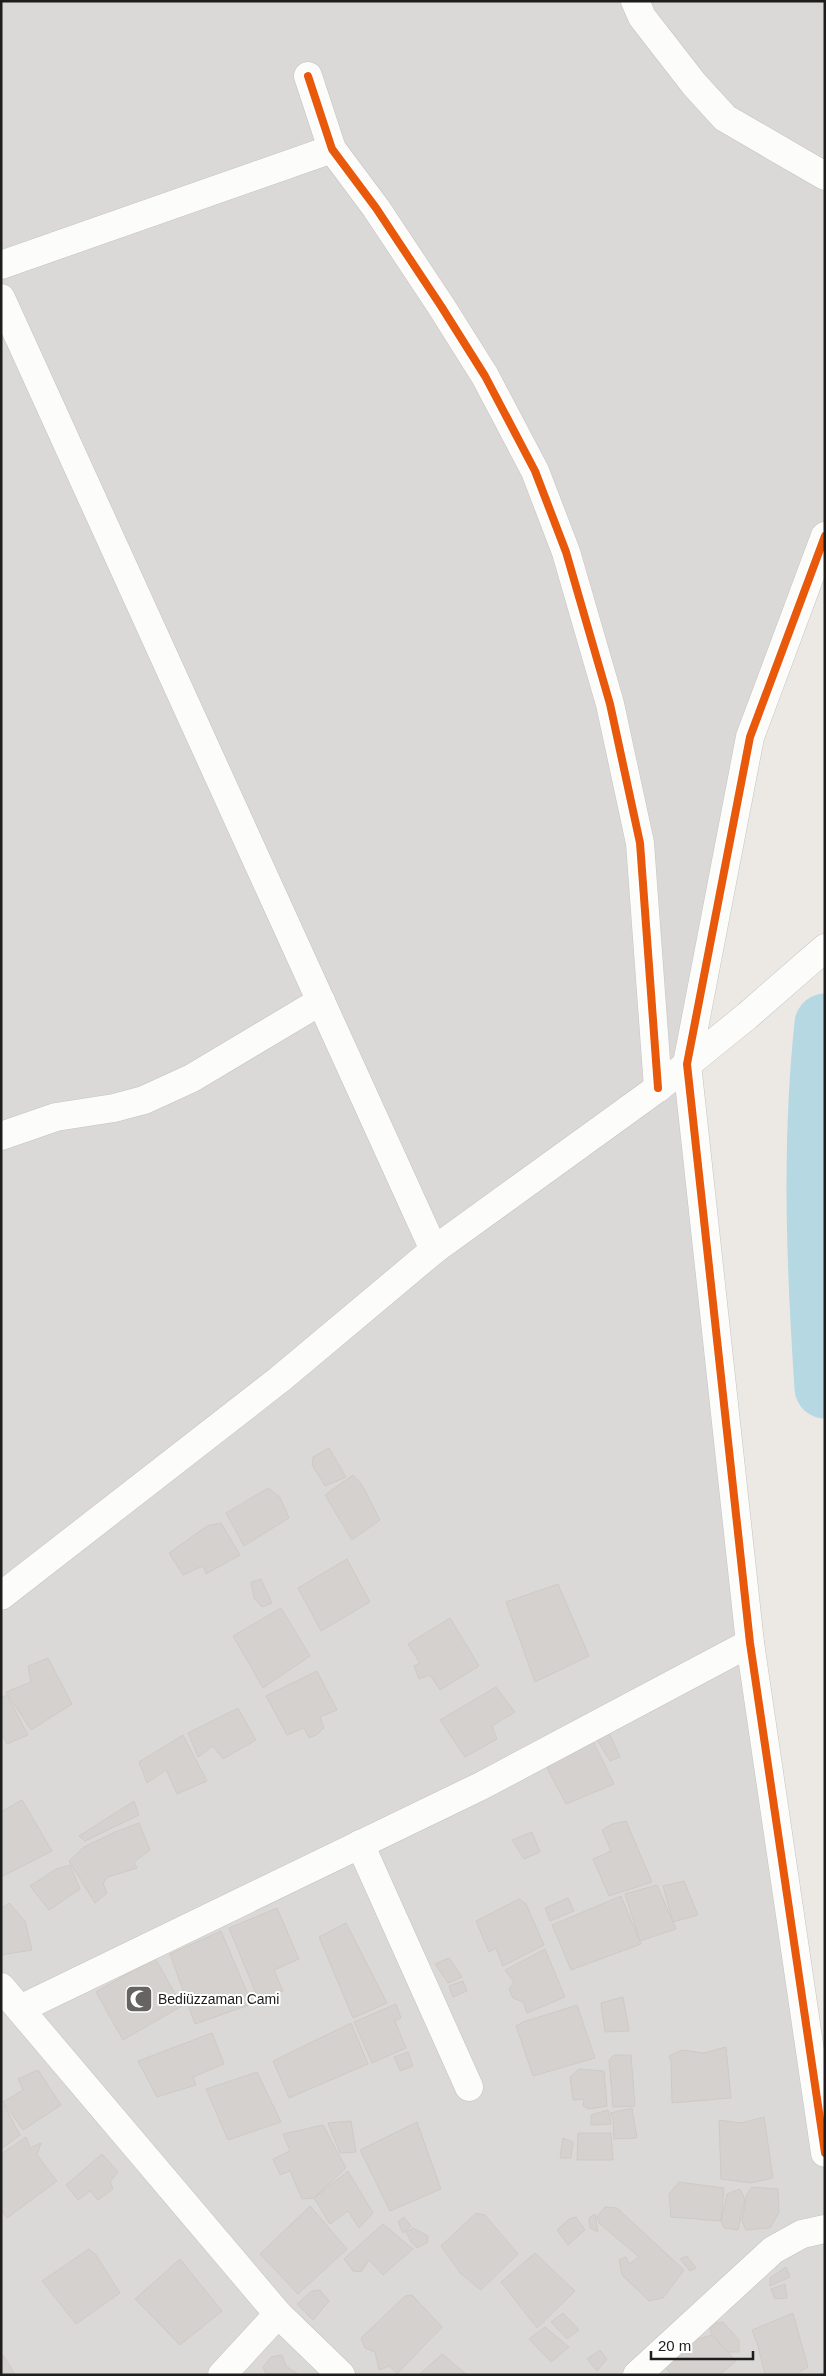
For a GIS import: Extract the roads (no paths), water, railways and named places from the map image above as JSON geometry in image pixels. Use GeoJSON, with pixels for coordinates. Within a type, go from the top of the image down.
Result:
{"type":"FeatureCollection","features":[{"type":"Feature","properties":{"kind":"street"},"geometry":{"type":"LineString","coordinates":[[635,1],[642,16],[689,77],[725,118],[825,176]]}},
{"type":"Feature","properties":{"kind":"street"},"geometry":{"type":"LineString","coordinates":[[308,76],[332,150],[376,208],[485,376],[535,471],[566,552],[610,704],[640,843],[658,1088]]}},
{"type":"Feature","properties":{"kind":"street"},"geometry":{"type":"LineString","coordinates":[[1,265],[332,150]]}},
{"type":"Feature","properties":{"kind":"street"},"geometry":{"type":"LineString","coordinates":[[1,298],[434,1250]]}},
{"type":"Feature","properties":{"kind":"street"},"geometry":{"type":"LineString","coordinates":[[825,536],[750,737],[687,1064],[750,1643],[825,2153]]}},
{"type":"Feature","properties":{"kind":"street"},"geometry":{"type":"LineString","coordinates":[[1,1596],[280,1379],[434,1250],[658,1088],[747,1016],[825,948]]}},
{"type":"Feature","properties":{"kind":"street"},"geometry":{"type":"LineString","coordinates":[[1,1136],[56,1117],[114,1108],[144,1100],[192,1078],[321,1000]]}},
{"type":"Feature","properties":{"kind":"street"},"geometry":{"type":"LineString","coordinates":[[20,2009],[480,1786],[750,1643]]}},
{"type":"Feature","properties":{"kind":"street"},"geometry":{"type":"LineString","coordinates":[[360,1844],[469,2087]]}},
{"type":"Feature","properties":{"kind":"street"},"geometry":{"type":"LineString","coordinates":[[1,1987],[278,2314],[341,2375]]}},
{"type":"Feature","properties":{"kind":"street"},"geometry":{"type":"LineString","coordinates":[[637,2375],[773,2250],[802,2234],[825,2229]]}},
{"type":"Feature","properties":{"kind":"street"},"geometry":{"type":"LineString","coordinates":[[222,2375],[278,2314]]}},
{"type":"Feature","properties":{"kind":"waterway"},"geometry":{"type":"LineString","coordinates":[[825,1024],[818,1115],[817,1161],[818,1252],[825,1388]]}},
{"type":"Feature","properties":{"kind":"place","name":"Bediüzzaman Cami"},"geometry":{"type":"Point","coordinates":[139,1999]}}]}
